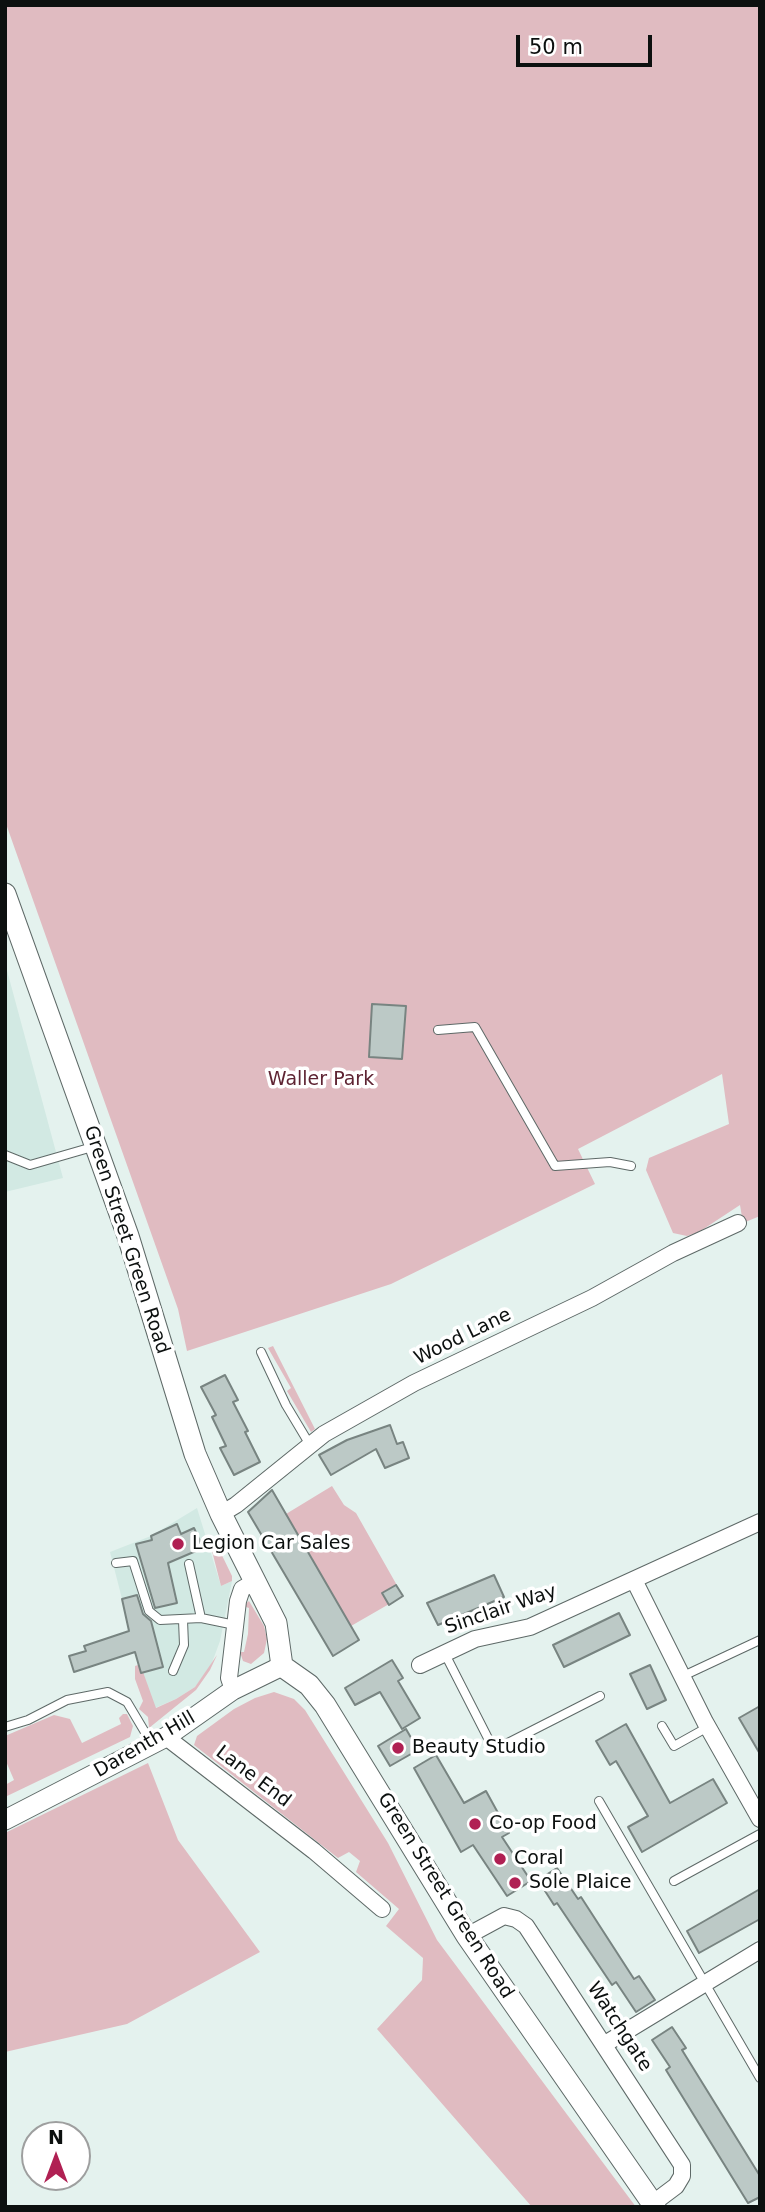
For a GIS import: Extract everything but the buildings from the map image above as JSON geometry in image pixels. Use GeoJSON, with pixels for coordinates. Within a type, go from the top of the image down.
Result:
{"type":"FeatureCollection","features":[{"type":"Feature","properties":{"kind":"main road","name":"Green Street Green Road"},"geometry":{"type":"LineString","coordinates":[[5,894],[128,1236],[195,1454],[221,1514],[276,1623],[282,1666],[309,1685],[325,1705],[467,1936],[653,2205]]}},
{"type":"Feature","properties":{"kind":"street","name":"Wood Lane"},"geometry":{"type":"LineString","coordinates":[[221,1514],[310,1445],[414,1384],[592,1298],[673,1253],[738,1223]]}},
{"type":"Feature","properties":{"kind":"street","name":"Sinclair Way"},"geometry":{"type":"LineString","coordinates":[[420,1665],[475,1639],[530,1627],[760,1522]]}},
{"type":"Feature","properties":{"kind":"street"},"geometry":{"type":"LineString","coordinates":[[634,1580],[706,1725],[760,1819]]}},
{"type":"Feature","properties":{"kind":"street"},"geometry":{"type":"LineString","coordinates":[[233,1690],[229,1678],[240,1594],[254,1581]]}},
{"type":"Feature","properties":{"kind":"street","name":"Darenth Hill"},"geometry":{"type":"LineString","coordinates":[[5,1820],[159,1741],[233,1690],[282,1666]]}},
{"type":"Feature","properties":{"kind":"street","name":"Lane End"},"geometry":{"type":"LineString","coordinates":[[159,1741],[314,1851],[382,1909]]}},
{"type":"Feature","properties":{"kind":"street","name":"Watchgate"},"geometry":{"type":"LineString","coordinates":[[467,1936],[494,1919],[504,1916],[516,1919],[526,1926],[606,2044],[682,2165],[682,2176],[676,2186],[653,2205]]}},
{"type":"Feature","properties":{"kind":"street"},"geometry":{"type":"LineString","coordinates":[[606,2044],[760,1950]]}},
{"type":"Feature","properties":{"kind":"lane"},"geometry":{"type":"LineString","coordinates":[[438,1030],[475,1027],[555,1166],[610,1162],[631,1167]]}},
{"type":"Feature","properties":{"kind":"lane"},"geometry":{"type":"LineString","coordinates":[[5,1155],[30,1165],[55,1160],[96,1146]]}},
{"type":"Feature","properties":{"kind":"lane"},"geometry":{"type":"LineString","coordinates":[[261,1352],[286,1405],[310,1445]]}},
{"type":"Feature","properties":{"kind":"lane"},"geometry":{"type":"LineString","coordinates":[[116,1563],[133,1561],[150,1614],[163,1622],[201,1618],[235,1625]]}},
{"type":"Feature","properties":{"kind":"lane"},"geometry":{"type":"LineString","coordinates":[[189,1564],[201,1618]]}},
{"type":"Feature","properties":{"kind":"lane"},"geometry":{"type":"LineString","coordinates":[[173,1671],[184,1645],[183,1620]]}},
{"type":"Feature","properties":{"kind":"lane"},"geometry":{"type":"LineString","coordinates":[[681,1676],[760,1640]]}},
{"type":"Feature","properties":{"kind":"lane"},"geometry":{"type":"LineString","coordinates":[[444,1652],[495,1750],[600,1696]]}},
{"type":"Feature","properties":{"kind":"lane"},"geometry":{"type":"LineString","coordinates":[[6,1726],[28,1720],[67,1700],[108,1692],[127,1702],[159,1741]]}},
{"type":"Feature","properties":{"kind":"lane"},"geometry":{"type":"LineString","coordinates":[[662,1726],[674,1746],[706,1725]]}},
{"type":"Feature","properties":{"kind":"lane"},"geometry":{"type":"LineString","coordinates":[[599,1801],[760,2078]]}},
{"type":"Feature","properties":{"kind":"lane"},"geometry":{"type":"LineString","coordinates":[[674,1881],[760,1834]]}},
{"type":"Feature","properties":{"kind":"shaded area"},"geometry":{"type":"Polygon","coordinates":[[[5,963],[63,1178],[5,1192],[5,963]]]}},
{"type":"Feature","properties":{"kind":"shaded area"},"geometry":{"type":"Polygon","coordinates":[[[197,1508],[221,1586],[232,1581],[220,1641],[210,1668],[195,1687],[155,1708],[149,1704],[110,1552],[151,1536],[197,1508]]]}},
{"type":"Feature","properties":{"kind":"green space","name":"Waller Park"},"geometry":{"type":"Polygon","coordinates":[[[5,5],[760,5],[760,1216],[743,1223],[740,1205],[699,1232],[687,1236],[673,1233],[646,1170],[649,1158],[729,1124],[722,1074],[578,1149],[595,1184],[391,1284],[187,1351],[178,1309],[5,821],[5,5]]]}},
{"type":"Feature","properties":{"kind":"green space"},"geometry":{"type":"Polygon","coordinates":[[[273,1346],[315,1429],[311,1432],[287,1391],[291,1388],[268,1348],[273,1346]]]}},
{"type":"Feature","properties":{"kind":"green space"},"geometry":{"type":"Polygon","coordinates":[[[332,1486],[344,1505],[356,1513],[403,1596],[351,1626],[347,1619],[341,1622],[338,1618],[344,1614],[337,1601],[331,1605],[328,1601],[334,1597],[327,1584],[317,1583],[324,1579],[315,1564],[308,1568],[306,1563],[313,1559],[305,1547],[299,1550],[296,1547],[303,1543],[293,1527],[284,1526],[291,1522],[286,1514],[332,1486]]]}},
{"type":"Feature","properties":{"kind":"green space"},"geometry":{"type":"Polygon","coordinates":[[[216,1543],[232,1576],[232,1581],[221,1586],[211,1547],[216,1543]]]}},
{"type":"Feature","properties":{"kind":"green space"},"geometry":{"type":"Polygon","coordinates":[[[249,1601],[264,1626],[267,1639],[264,1653],[251,1664],[243,1661],[240,1652],[244,1652],[248,1634],[249,1608],[243,1606],[249,1601]]]}},
{"type":"Feature","properties":{"kind":"green space"},"geometry":{"type":"Polygon","coordinates":[[[217,1655],[196,1690],[149,1728],[148,1717],[139,1709],[143,1701],[135,1679],[135,1666],[138,1665],[141,1673],[143,1672],[156,1708],[195,1687],[217,1655]]]}},
{"type":"Feature","properties":{"kind":"green space"},"geometry":{"type":"Polygon","coordinates":[[[274,1692],[294,1699],[305,1710],[388,1843],[437,1940],[636,2207],[532,2207],[377,2029],[422,1980],[423,1958],[386,1926],[399,1909],[356,1872],[360,1861],[349,1852],[338,1858],[194,1745],[197,1736],[234,1709],[274,1692]]]}},
{"type":"Feature","properties":{"kind":"green space"},"geometry":{"type":"Polygon","coordinates":[[[127,1714],[133,1726],[130,1737],[5,1797],[5,1785],[14,1780],[5,1759],[5,1736],[54,1715],[70,1719],[82,1743],[121,1724],[119,1718],[127,1714]]]}},
{"type":"Feature","properties":{"kind":"green space"},"geometry":{"type":"Polygon","coordinates":[[[148,1763],[178,1840],[260,1952],[127,2024],[5,2052],[5,1833],[148,1763]]]}},
{"type":"Feature","properties":{"kind":"place","name":"Legion Car Sales"},"geometry":{"type":"Point","coordinates":[178,1544]}},
{"type":"Feature","properties":{"kind":"place","name":"Beauty Studio"},"geometry":{"type":"Point","coordinates":[398,1748]}},
{"type":"Feature","properties":{"kind":"place","name":"Co-op Food"},"geometry":{"type":"Point","coordinates":[475,1824]}},
{"type":"Feature","properties":{"kind":"place","name":"Coral"},"geometry":{"type":"Point","coordinates":[500,1859]}},
{"type":"Feature","properties":{"kind":"place","name":"Sole Plaice"},"geometry":{"type":"Point","coordinates":[515,1883]}}]}
